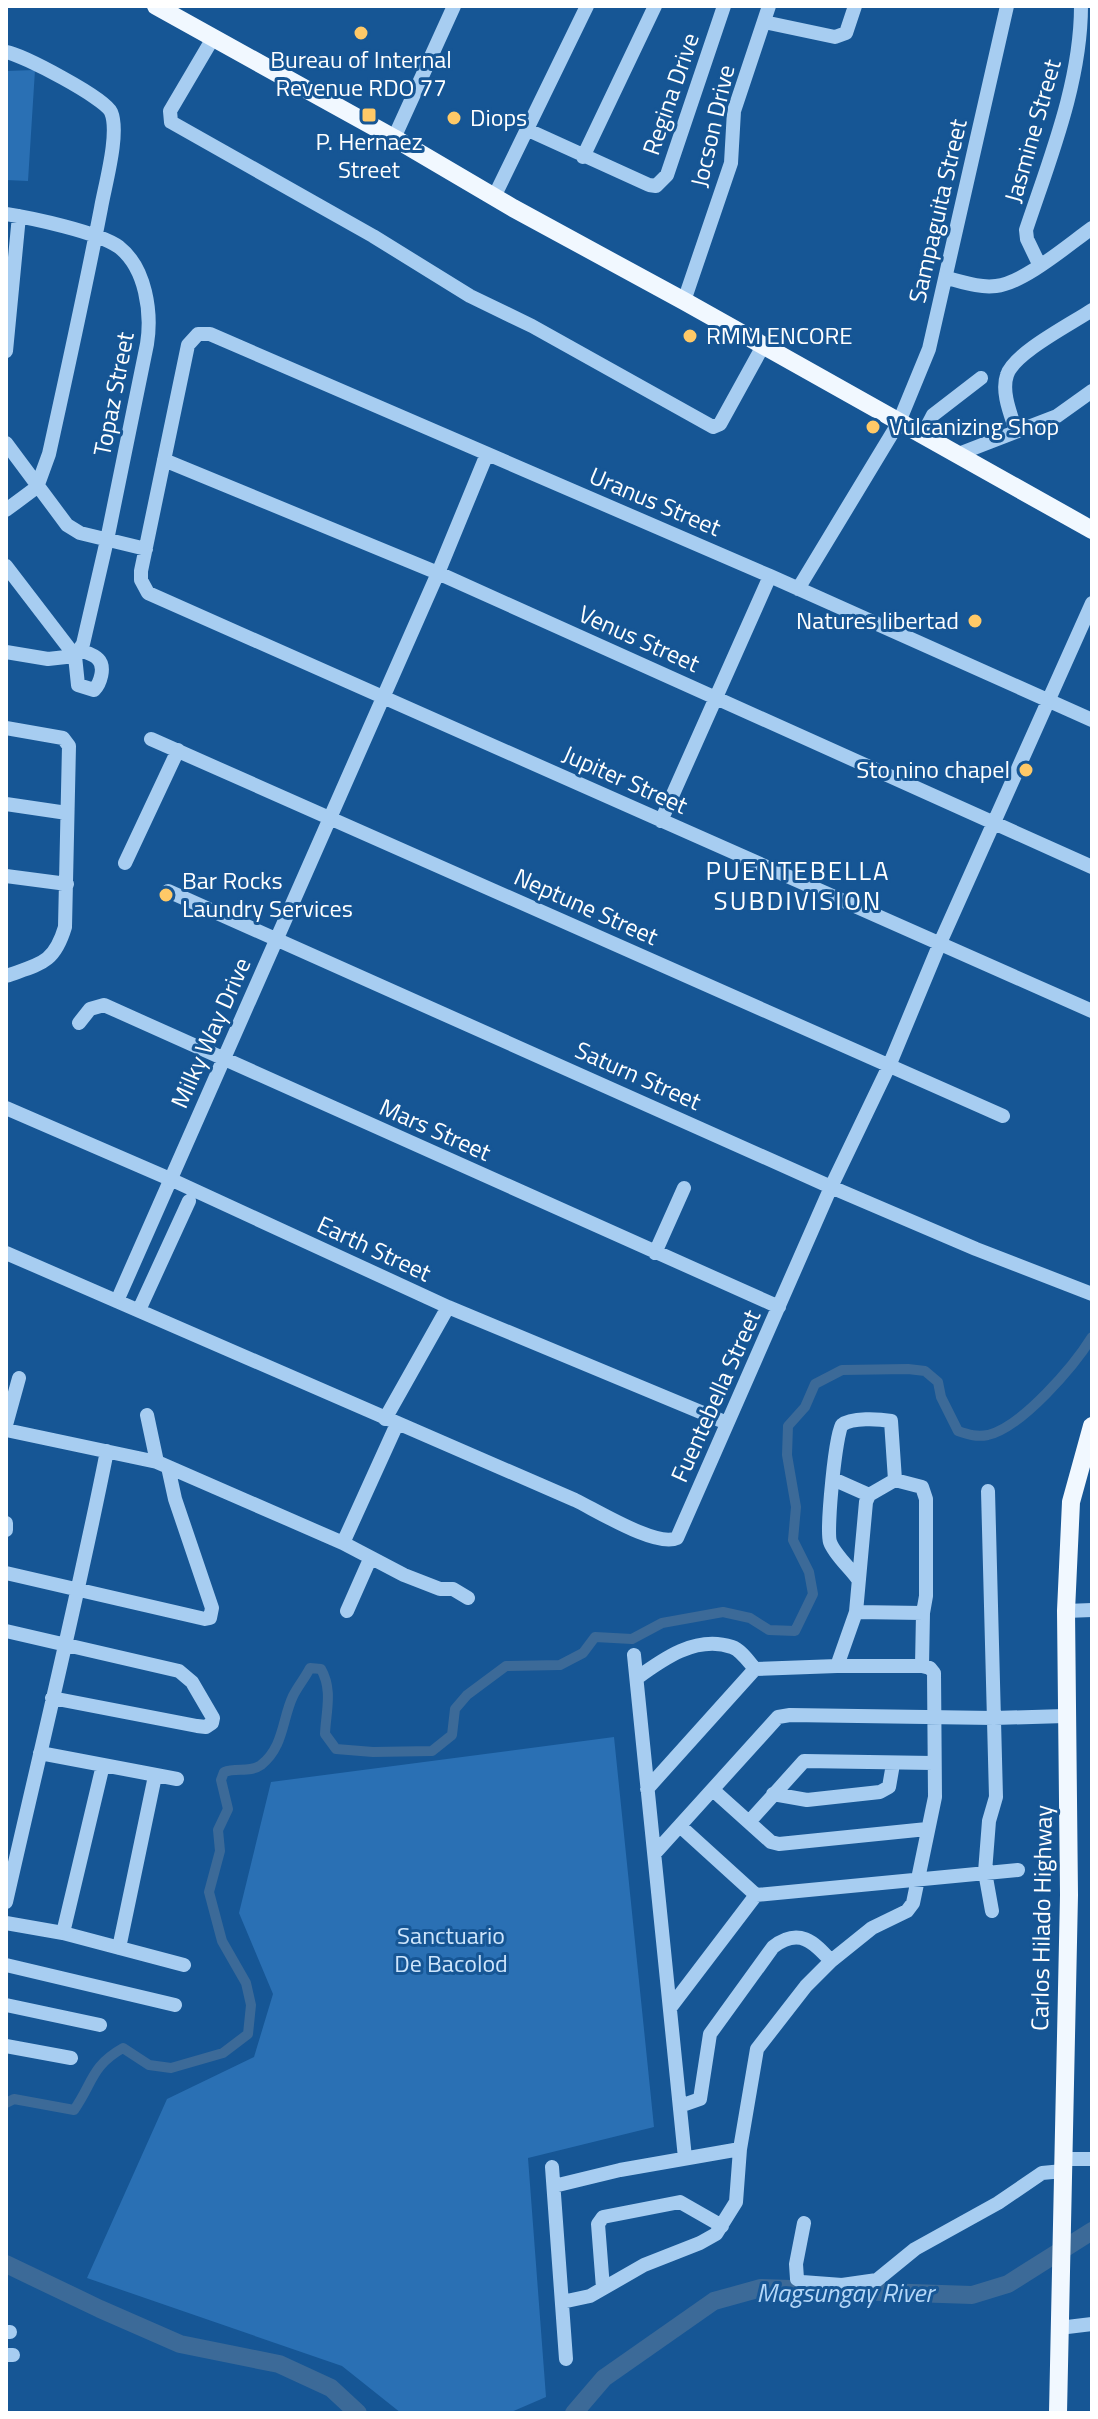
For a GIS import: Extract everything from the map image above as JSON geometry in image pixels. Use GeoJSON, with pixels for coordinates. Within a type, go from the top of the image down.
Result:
{"type":"FeatureCollection","features":[{"type":"Feature","properties":{"kind":"main road"},"geometry":{"type":"LineString","coordinates":[[156,6],[1092,530]]}},
{"type":"Feature","properties":{"kind":"main road","name":"Carlos Hilado Highway"},"geometry":{"type":"LineString","coordinates":[[1058,2413],[1069,1873],[1066,1611],[1070,1515],[1088,1455],[1092,1426]]}},
{"type":"Feature","properties":{"kind":"street"},"geometry":{"type":"LineString","coordinates":[[394,138],[454,6]]}},
{"type":"Feature","properties":{"kind":"street"},"geometry":{"type":"LineString","coordinates":[[494,197],[587,6]]}},
{"type":"Feature","properties":{"kind":"street"},"geometry":{"type":"LineString","coordinates":[[528,130],[583,157],[655,6]]}},
{"type":"Feature","properties":{"kind":"street","name":"Regina Drive"},"geometry":{"type":"LineString","coordinates":[[583,157],[649,185],[656,186],[667,175],[724,6]]}},
{"type":"Feature","properties":{"kind":"street","name":"Jocson Drive"},"geometry":{"type":"LineString","coordinates":[[684,301],[731,163],[734,111],[769,6]]}},
{"type":"Feature","properties":{"kind":"street"},"geometry":{"type":"LineString","coordinates":[[764,22],[835,37],[846,33],[855,6]]}},
{"type":"Feature","properties":{"kind":"street","name":"Sampaguita Street"},"geometry":{"type":"LineString","coordinates":[[798,589],[899,422],[929,349],[1007,6]]}},
{"type":"Feature","properties":{"kind":"street","name":"Jasmine Street"},"geometry":{"type":"LineString","coordinates":[[1039,264],[1026,230],[1070,89],[1081,41],[1081,6]]}},
{"type":"Feature","properties":{"kind":"street"},"geometry":{"type":"LineString","coordinates":[[213,38],[170,111],[171,122],[373,236],[470,296],[532,326],[713,427],[720,424],[763,346]]}},
{"type":"Feature","properties":{"kind":"street"},"geometry":{"type":"LineString","coordinates":[[6,52],[105,102],[111,112],[112,145],[96,237],[49,454],[37,487],[6,510]]}},
{"type":"Feature","properties":{"kind":"street"},"geometry":{"type":"LineString","coordinates":[[6,351],[13,215]]}},
{"type":"Feature","properties":{"kind":"street","name":"Topaz Street"},"geometry":{"type":"LineString","coordinates":[[13,215],[96,237],[120,248],[135,269],[149,301],[150,322],[107,540],[78,653]]}},
{"type":"Feature","properties":{"kind":"street"},"geometry":{"type":"LineString","coordinates":[[947,278],[978,286],[999,286],[1039,264],[1092,228]]}},
{"type":"Feature","properties":{"kind":"street"},"geometry":{"type":"LineString","coordinates":[[1016,431],[1007,402],[1005,378],[1013,362],[1092,310]]}},
{"type":"Feature","properties":{"kind":"street","name":"Uranus Street"},"geometry":{"type":"LineString","coordinates":[[164,460],[188,345],[198,334],[210,334],[770,576],[1092,720]]}},
{"type":"Feature","properties":{"kind":"street"},"geometry":{"type":"LineString","coordinates":[[922,436],[933,415],[981,378]]}},
{"type":"Feature","properties":{"kind":"street"},"geometry":{"type":"LineString","coordinates":[[956,455],[1057,416],[1092,391]]}},
{"type":"Feature","properties":{"kind":"street"},"geometry":{"type":"LineString","coordinates":[[6,443],[67,525],[80,533],[146,549],[164,460]]}},
{"type":"Feature","properties":{"kind":"street","name":"Milky Way Drive"},"geometry":{"type":"LineString","coordinates":[[117,1301],[438,573],[487,454]]}},
{"type":"Feature","properties":{"kind":"street","name":"Venus Street"},"geometry":{"type":"LineString","coordinates":[[164,460],[438,573],[1092,867]]}},
{"type":"Feature","properties":{"kind":"street","name":"Jupiter Street"},"geometry":{"type":"LineString","coordinates":[[146,549],[141,571],[143,587],[153,597],[1092,1011]]}},
{"type":"Feature","properties":{"kind":"street"},"geometry":{"type":"LineString","coordinates":[[6,566],[78,653],[48,659],[6,652]]}},
{"type":"Feature","properties":{"kind":"street"},"geometry":{"type":"LineString","coordinates":[[661,821],[770,576]]}},
{"type":"Feature","properties":{"kind":"street","name":"Fuentebella Street"},"geometry":{"type":"LineString","coordinates":[[6,1253],[575,1500],[627,1526],[670,1541],[680,1534],[1092,603]]}},
{"type":"Feature","properties":{"kind":"street"},"geometry":{"type":"LineString","coordinates":[[6,728],[55,736],[68,742],[65,927],[57,951],[51,958],[7,972]]}},
{"type":"Feature","properties":{"kind":"street","name":"Neptune Street"},"geometry":{"type":"LineString","coordinates":[[151,739],[1003,1116]]}},
{"type":"Feature","properties":{"kind":"street"},"geometry":{"type":"LineString","coordinates":[[125,863],[178,750]]}},
{"type":"Feature","properties":{"kind":"street"},"geometry":{"type":"LineString","coordinates":[[6,804],[67,813]]}},
{"type":"Feature","properties":{"kind":"street"},"geometry":{"type":"LineString","coordinates":[[6,876],[67,884]]}},
{"type":"Feature","properties":{"kind":"street","name":"Saturn Street"},"geometry":{"type":"LineString","coordinates":[[168,891],[831,1187],[1092,1294]]}},
{"type":"Feature","properties":{"kind":"street","name":"Mars Street"},"geometry":{"type":"LineString","coordinates":[[79,1023],[90,1009],[104,1005],[779,1307]]}},
{"type":"Feature","properties":{"kind":"street","name":"Earth Street"},"geometry":{"type":"LineString","coordinates":[[6,1108],[170,1179],[448,1307],[727,1423]]}},
{"type":"Feature","properties":{"kind":"street"},"geometry":{"type":"LineString","coordinates":[[655,1253],[684,1188]]}},
{"type":"Feature","properties":{"kind":"street"},"geometry":{"type":"LineString","coordinates":[[139,1310],[189,1201]]}},
{"type":"Feature","properties":{"kind":"street"},"geometry":{"type":"LineString","coordinates":[[343,1543],[391,1422],[448,1307]]}},
{"type":"Feature","properties":{"kind":"street"},"geometry":{"type":"LineString","coordinates":[[19,1378],[6,1428],[162,1464],[343,1543],[370,1559],[436,1588],[453,1589],[468,1598]]}},
{"type":"Feature","properties":{"kind":"street"},"geometry":{"type":"LineString","coordinates":[[6,1573],[210,1618],[212,1608],[147,1415]]}},
{"type":"Feature","properties":{"kind":"street"},"geometry":{"type":"LineString","coordinates":[[857,1578],[830,1543],[829,1496],[837,1457],[837,1434],[841,1426],[849,1421],[888,1420],[892,1424],[895,1480]]}},
{"type":"Feature","properties":{"kind":"street"},"geometry":{"type":"LineString","coordinates":[[6,1902],[80,1589],[107,1451]]}},
{"type":"Feature","properties":{"kind":"street"},"geometry":{"type":"LineString","coordinates":[[833,1479],[869,1495]]}},
{"type":"Feature","properties":{"kind":"street"},"geometry":{"type":"LineString","coordinates":[[837,1666],[856,1612],[857,1578],[869,1495],[895,1480],[918,1484],[925,1490],[926,1596],[922,1666]]}},
{"type":"Feature","properties":{"kind":"street"},"geometry":{"type":"LineString","coordinates":[[988,1491],[996,1797],[989,1821],[985,1872],[992,1911]]}},
{"type":"Feature","properties":{"kind":"street"},"geometry":{"type":"LineString","coordinates":[[6,1523],[6,1530]]}},
{"type":"Feature","properties":{"kind":"street"},"geometry":{"type":"LineString","coordinates":[[347,1611],[370,1559]]}},
{"type":"Feature","properties":{"kind":"street"},"geometry":{"type":"LineString","coordinates":[[1066,1611],[1092,1610]]}},
{"type":"Feature","properties":{"kind":"street"},"geometry":{"type":"LineString","coordinates":[[856,1612],[923,1613]]}},
{"type":"Feature","properties":{"kind":"street"},"geometry":{"type":"LineString","coordinates":[[6,1632],[179,1671],[192,1682],[211,1712],[212,1723],[206,1727],[197,1726],[52,1698]]}},
{"type":"Feature","properties":{"kind":"street"},"geometry":{"type":"LineString","coordinates":[[637,1678],[676,1652],[702,1646],[730,1646],[755,1669]]}},
{"type":"Feature","properties":{"kind":"street"},"geometry":{"type":"LineString","coordinates":[[634,1655],[685,2158]]}},
{"type":"Feature","properties":{"kind":"street"},"geometry":{"type":"LineString","coordinates":[[562,2302],[590,2296],[644,2265],[711,2238],[722,2226],[736,2202],[740,2149],[757,2049],[806,1986],[831,1961],[872,1928],[907,1911],[913,1903],[935,1797],[934,1673],[922,1666],[755,1669],[647,1789]]}},
{"type":"Feature","properties":{"kind":"street"},"geometry":{"type":"LineString","coordinates":[[655,1853],[778,1717],[1065,1716]]}},
{"type":"Feature","properties":{"kind":"street"},"geometry":{"type":"LineString","coordinates":[[40,1753],[177,1779]]}},
{"type":"Feature","properties":{"kind":"street"},"geometry":{"type":"LineString","coordinates":[[749,1822],[804,1761],[933,1763]]}},
{"type":"Feature","properties":{"kind":"street"},"geometry":{"type":"LineString","coordinates":[[773,1794],[807,1800],[880,1792],[889,1787],[893,1764]]}},
{"type":"Feature","properties":{"kind":"street"},"geometry":{"type":"LineString","coordinates":[[63,1933],[103,1765]]}},
{"type":"Feature","properties":{"kind":"street"},"geometry":{"type":"LineString","coordinates":[[119,1948],[155,1776]]}},
{"type":"Feature","properties":{"kind":"street"},"geometry":{"type":"LineString","coordinates":[[713,1790],[771,1842],[779,1844],[927,1829]]}},
{"type":"Feature","properties":{"kind":"street"},"geometry":{"type":"LineString","coordinates":[[680,1826],[756,1895]]}},
{"type":"Feature","properties":{"kind":"street"},"geometry":{"type":"LineString","coordinates":[[670,2008],[756,1895],[1018,1870]]}},
{"type":"Feature","properties":{"kind":"street"},"geometry":{"type":"LineString","coordinates":[[6,1923],[63,1933],[184,1965]]}},
{"type":"Feature","properties":{"kind":"street"},"geometry":{"type":"LineString","coordinates":[[680,2106],[700,2099],[710,2034],[773,1947],[785,1940],[806,1939],[813,1941],[831,1961]]}},
{"type":"Feature","properties":{"kind":"street"},"geometry":{"type":"LineString","coordinates":[[6,1965],[175,2005]]}},
{"type":"Feature","properties":{"kind":"street"},"geometry":{"type":"LineString","coordinates":[[6,2005],[100,2025]]}},
{"type":"Feature","properties":{"kind":"street"},"geometry":{"type":"LineString","coordinates":[[6,2046],[71,2058]]}},
{"type":"Feature","properties":{"kind":"street"},"geometry":{"type":"LineString","coordinates":[[554,2186],[740,2149]]}},
{"type":"Feature","properties":{"kind":"street"},"geometry":{"type":"LineString","coordinates":[[804,2223],[796,2264],[797,2279],[825,2285],[855,2285],[877,2280],[915,2249],[998,2203],[1063,2160],[1092,2149]]}},
{"type":"Feature","properties":{"kind":"street"},"geometry":{"type":"LineString","coordinates":[[1063,2160],[1092,2159]]}},
{"type":"Feature","properties":{"kind":"street"},"geometry":{"type":"LineString","coordinates":[[552,2167],[566,2359]]}},
{"type":"Feature","properties":{"kind":"street"},"geometry":{"type":"LineString","coordinates":[[603,2288],[598,2224],[603,2217],[680,2202],[722,2226]]}},
{"type":"Feature","properties":{"kind":"street"},"geometry":{"type":"LineString","coordinates":[[1059,2328],[1092,2324]]}},
{"type":"Feature","properties":{"kind":"green space"},"geometry":{"type":"Polygon","coordinates":[[[35,70],[28,181],[6,180],[6,71],[35,70]]]}},
{"type":"Feature","properties":{"kind":"green space","name":"Sanctuario De Bacolod"},"geometry":{"type":"Polygon","coordinates":[[[614,1737],[654,2127],[528,2158],[546,2397],[509,2413],[401,2413],[342,2366],[87,2278],[167,2099],[254,2057],[273,1994],[239,1913],[271,1782],[614,1737]]]}},
{"type":"Feature","properties":{"kind":"waterway"},"geometry":{"type":"LineString","coordinates":[[6,2103],[14,2099],[74,2110],[98,2068],[123,2048],[149,2065],[171,2068],[223,2053],[248,2034],[251,2005],[246,1983],[222,1941],[209,1892],[220,1851],[218,1830],[228,1809],[221,1780],[224,1772],[257,1767],[269,1758],[293,1696],[310,1668],[321,1669],[325,1677],[328,1701],[325,1734],[336,1749],[432,1751],[452,1735],[455,1709],[467,1695],[506,1666],[560,1665],[583,1653],[595,1637],[632,1639],[662,1623],[723,1612],[750,1618],[769,1630],[795,1631],[813,1594],[809,1572],[793,1540],[796,1507],[787,1455],[788,1426],[805,1407],[815,1384],[842,1370],[925,1371],[938,1382],[941,1397],[958,1431],[988,1435],[1016,1420],[1046,1394],[1092,1337]]}},
{"type":"Feature","properties":{"kind":"waterway","name":"Magsungay River"},"geometry":{"type":"LineString","coordinates":[[574,2413],[604,2378],[714,2301],[761,2288],[972,2295],[1008,2284],[1092,2231]]}},
{"type":"Feature","properties":{"kind":"waterway","name":"Magsungay River"},"geometry":{"type":"LineString","coordinates":[[6,2264],[180,2344],[279,2364],[331,2388],[358,2413]]}},
{"type":"Feature","properties":{"kind":"place","name":"Bureau of Internal Revenue RDO 77"},"geometry":{"type":"Point","coordinates":[361,33]}},
{"type":"Feature","properties":{"kind":"place","name":"P. Hernaez Street"},"geometry":{"type":"Point","coordinates":[369,115]}},
{"type":"Feature","properties":{"kind":"place","name":"Diops"},"geometry":{"type":"Point","coordinates":[454,118]}},
{"type":"Feature","properties":{"kind":"place","name":"RMM ENCORE"},"geometry":{"type":"Point","coordinates":[690,336]}},
{"type":"Feature","properties":{"kind":"place","name":"Vulcanizing Shop"},"geometry":{"type":"Point","coordinates":[873,427]}},
{"type":"Feature","properties":{"kind":"place","name":"Natures libertad"},"geometry":{"type":"Point","coordinates":[975,621]}},
{"type":"Feature","properties":{"kind":"place","name":"Sto nino chapel"},"geometry":{"type":"Point","coordinates":[1026,770]}},
{"type":"Feature","properties":{"kind":"place","name":"Bar Rocks Laundry Services"},"geometry":{"type":"Point","coordinates":[166,895]}},
{"type":"Feature","properties":{"kind":"district","name":"PUENTEBELLA SUBDIVISION"},"geometry":{"type":"Point","coordinates":[798,886]}}]}
